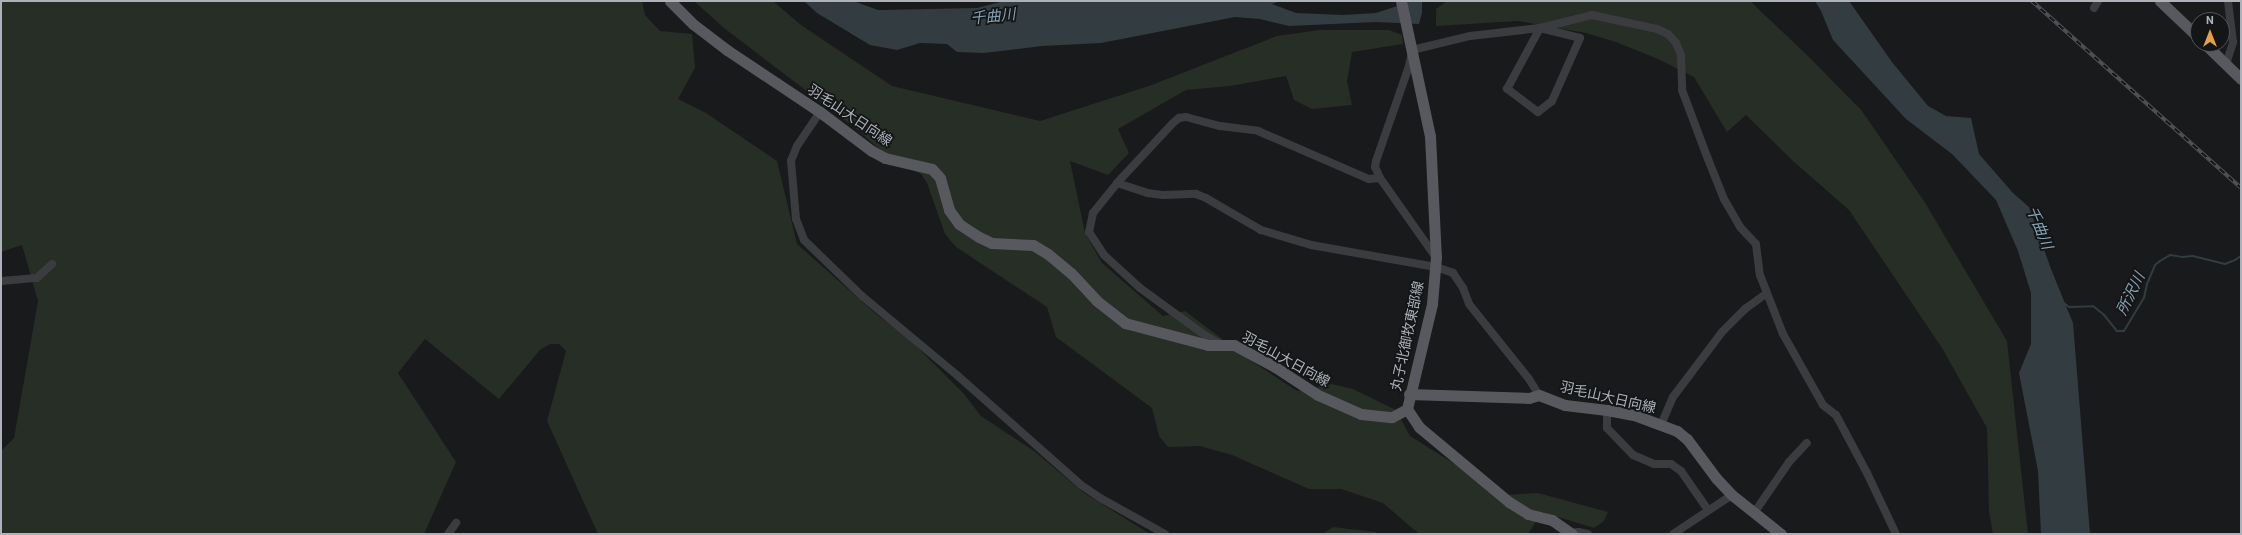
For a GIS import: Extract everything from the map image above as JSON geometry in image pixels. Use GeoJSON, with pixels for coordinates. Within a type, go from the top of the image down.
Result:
{"type":"FeatureCollection","features":[{"type":"Feature","properties":{"kind":"main road","name":"羽毛山大日向線"},"geometry":{"type":"LineString","coordinates":[[670,1],[693,24],[727,50],[820,112],[885,158],[932,169],[940,178],[949,210],[959,224],[979,237],[992,243],[1033,245],[1048,254],[1071,273],[1097,301],[1125,323],[1208,345],[1234,345],[1251,353],[1318,395],[1361,414],[1392,417],[1407,409]]}},
{"type":"Feature","properties":{"kind":"main road","name":"丸子北御牧東部線"},"geometry":{"type":"LineString","coordinates":[[1402,1],[1432,158],[1436,262],[1432,304],[1409,394],[1407,409],[1419,427],[1509,502],[1528,514],[1552,520],[1572,533]]}},
{"type":"Feature","properties":{"kind":"main road"},"geometry":{"type":"LineString","coordinates":[[2160,1],[2190,29]]}},
{"type":"Feature","properties":{"kind":"main road"},"geometry":{"type":"LineString","coordinates":[[2213,52],[2241,79]]}},
{"type":"Feature","properties":{"kind":"main road","name":"羽毛山大日向線"},"geometry":{"type":"LineString","coordinates":[[1409,394],[1529,398],[1539,396],[1565,405],[1607,410],[1637,416],[1677,431],[1687,439],[1716,478],[1732,495],[1781,534]]}},
{"type":"Feature","properties":{"kind":"street"},"geometry":{"type":"LineString","coordinates":[[2226,64],[2233,42],[2228,1]]}},
{"type":"Feature","properties":{"kind":"street"},"geometry":{"type":"LineString","coordinates":[[1436,262],[1380,178],[1376,161],[1409,66],[1412,50],[1470,36],[1540,28],[1592,15],[1657,30],[1671,36],[1681,55],[1682,90],[1724,199],[1740,227],[1756,244],[1760,275],[1783,334],[1823,405],[1836,415],[1867,473],[1896,534]]}},
{"type":"Feature","properties":{"kind":"street"},"geometry":{"type":"LineString","coordinates":[[1540,28],[1580,38],[1552,101],[1538,112],[1507,89],[1540,28]]}},
{"type":"Feature","properties":{"kind":"street"},"geometry":{"type":"LineString","coordinates":[[820,112],[797,146],[791,161],[796,218],[804,240],[862,296],[958,376],[1081,484],[1102,499],[1166,534]]}},
{"type":"Feature","properties":{"kind":"street"},"geometry":{"type":"LineString","coordinates":[[1220,344],[1206,336],[1140,288],[1104,254],[1089,232],[1093,213],[1117,183],[1173,123],[1179,118],[1186,117],[1220,126],[1258,131],[1369,179],[1380,178]]}},
{"type":"Feature","properties":{"kind":"street"},"geometry":{"type":"LineString","coordinates":[[1117,183],[1147,193],[1163,195],[1196,194],[1206,198],[1261,230],[1311,246],[1436,262],[1453,272],[1463,288],[1469,304],[1529,379],[1539,396]]}},
{"type":"Feature","properties":{"kind":"street"},"geometry":{"type":"LineString","coordinates":[[1,281],[37,278],[52,264]]}},
{"type":"Feature","properties":{"kind":"street"},"geometry":{"type":"LineString","coordinates":[[1661,425],[1674,397],[1722,332],[1745,309],[1767,293]]}},
{"type":"Feature","properties":{"kind":"street"},"geometry":{"type":"LineString","coordinates":[[1607,410],[1607,428],[1633,455],[1654,464],[1671,464],[1681,471],[1708,510]]}},
{"type":"Feature","properties":{"kind":"street"},"geometry":{"type":"LineString","coordinates":[[1754,513],[1789,462],[1807,443]]}},
{"type":"Feature","properties":{"kind":"street"},"geometry":{"type":"LineString","coordinates":[[1673,534],[1732,495]]}},
{"type":"Feature","properties":{"kind":"street"},"geometry":{"type":"LineString","coordinates":[[448,534],[456,523]]}},
{"type":"Feature","properties":{"kind":"street"},"geometry":{"type":"LineString","coordinates":[[1572,533],[1578,532],[1588,534]]}},
{"type":"Feature","properties":{"kind":"shaded area"},"geometry":{"type":"Polygon","coordinates":[[[1,1],[642,1],[645,15],[660,31],[692,34],[695,68],[678,99],[706,113],[777,161],[797,244],[876,314],[908,338],[964,394],[981,416],[1034,451],[1084,493],[1150,534],[598,534],[547,421],[566,351],[559,344],[550,344],[540,350],[499,399],[425,339],[398,373],[456,462],[424,534],[1,534],[1,451],[14,438],[38,301],[22,245],[1,252],[1,1]]]}},
{"type":"Feature","properties":{"kind":"shaded area"},"geometry":{"type":"Polygon","coordinates":[[[694,1],[773,1],[801,25],[892,86],[1040,121],[1149,86],[1277,36],[1319,30],[1389,30],[1402,35],[1403,44],[1352,52],[1347,81],[1352,105],[1312,109],[1294,100],[1286,76],[1230,86],[1186,90],[1118,129],[1129,153],[1108,175],[1070,161],[1085,233],[1102,263],[1163,316],[1185,311],[1250,360],[1297,391],[1332,384],[1353,389],[1396,410],[1410,436],[1504,495],[1538,493],[1608,512],[1604,521],[1594,528],[1542,512],[1528,534],[1419,534],[1383,503],[1341,489],[1309,489],[1232,455],[1200,446],[1168,447],[1159,436],[1152,408],[1056,337],[1047,307],[956,247],[945,234],[927,183],[921,174],[890,159],[859,131],[724,28],[694,1]]]}},
{"type":"Feature","properties":{"kind":"shaded area"},"geometry":{"type":"Polygon","coordinates":[[[1447,1],[1750,1],[1810,58],[1862,111],[1924,201],[2007,341],[2028,534],[1993,534],[1989,512],[1987,428],[1942,348],[1849,210],[1793,161],[1746,115],[1727,132],[1694,77],[1658,59],[1616,42],[1586,33],[1518,21],[1436,26],[1436,9],[1447,1]]]}},
{"type":"Feature","properties":{"kind":"shaded area"},"geometry":{"type":"Polygon","coordinates":[[[1333,527],[1376,532],[1376,534],[1323,534],[1333,527]]]}},
{"type":"Feature","properties":{"kind":"water","name":"千曲川"},"geometry":{"type":"Polygon","coordinates":[[[804,1],[853,1],[878,10],[977,8],[1004,1],[1280,1],[1272,4],[1296,13],[1343,15],[1376,13],[1412,1],[1422,1],[1422,13],[1419,24],[1376,22],[1289,26],[1260,19],[1235,17],[1101,43],[1042,46],[984,53],[957,52],[947,44],[920,43],[897,50],[870,45],[817,13],[804,1]]]}},
{"type":"Feature","properties":{"kind":"water"},"geometry":{"type":"Polygon","coordinates":[[[1815,1],[1849,1],[1892,62],[1928,106],[1946,116],[1971,118],[1979,154],[2013,193],[2029,207],[2051,269],[2073,323],[2090,534],[2041,534],[2038,471],[2019,373],[2031,344],[2031,293],[2018,251],[1996,200],[1952,154],[1906,119],[1833,40],[1821,11],[1815,1]]]}},
{"type":"Feature","properties":{"kind":"waterway","name":"所沢川"},"geometry":{"type":"LineString","coordinates":[[2064,303],[2069,307],[2093,306],[2104,315],[2117,331],[2124,331],[2144,298],[2147,284],[2155,265],[2160,261],[2170,255],[2182,257],[2193,256],[2225,264],[2241,256]]}},
{"type":"Feature","properties":{"kind":"railway"},"geometry":{"type":"LineString","coordinates":[[2032,1],[2241,188]]}}]}
